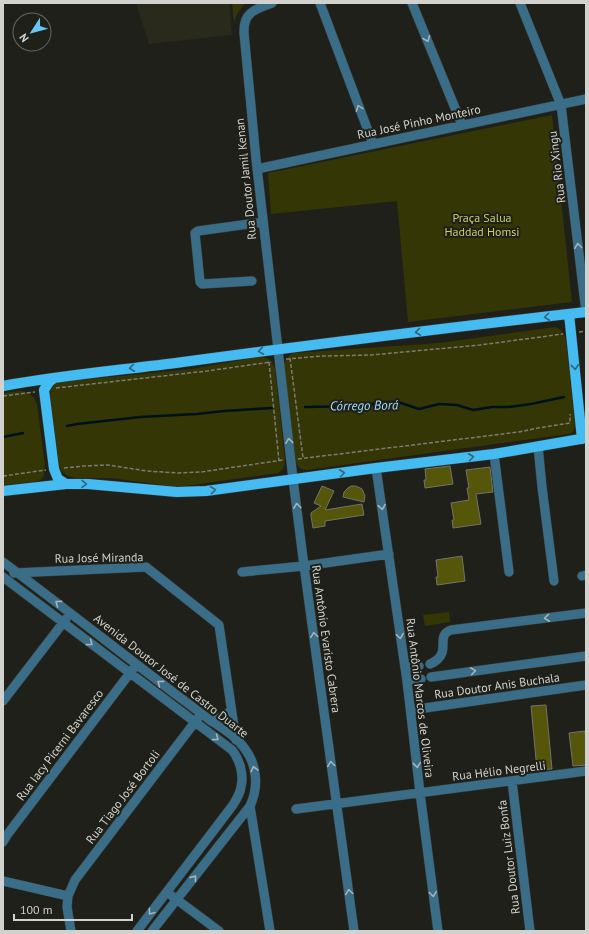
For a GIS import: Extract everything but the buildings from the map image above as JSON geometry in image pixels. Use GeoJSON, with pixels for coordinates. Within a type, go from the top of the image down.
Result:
{"type":"FeatureCollection","features":[{"type":"Feature","properties":{"kind":"main road"},"geometry":{"type":"LineString","coordinates":[[3,386],[30,381],[277,349],[586,313]]}},
{"type":"Feature","properties":{"kind":"main road"},"geometry":{"type":"LineString","coordinates":[[3,491],[66,484],[88,484],[177,492],[206,491],[494,454],[584,439],[569,314]]}},
{"type":"Feature","properties":{"kind":"main road"},"geometry":{"type":"LineString","coordinates":[[54,378],[46,384],[44,390],[59,468],[58,479],[66,484]]}},
{"type":"Feature","properties":{"kind":"main road"},"geometry":{"type":"LineString","coordinates":[[30,381],[44,390]]}},
{"type":"Feature","properties":{"kind":"main road"},"geometry":{"type":"LineString","coordinates":[[42,486],[59,468]]}},
{"type":"Feature","properties":{"kind":"street","name":"Rua Doutor Jamil Kenan"},"geometry":{"type":"LineString","coordinates":[[272,3],[255,10],[248,15],[244,33],[277,349]]}},
{"type":"Feature","properties":{"kind":"street"},"geometry":{"type":"LineString","coordinates":[[320,3],[373,144]]}},
{"type":"Feature","properties":{"kind":"street"},"geometry":{"type":"LineString","coordinates":[[412,3],[462,125]]}},
{"type":"Feature","properties":{"kind":"street","name":"Rua Rio Xingu"},"geometry":{"type":"LineString","coordinates":[[520,3],[561,105],[586,313]]}},
{"type":"Feature","properties":{"kind":"street","name":"Rua José Pinho Monteiro"},"geometry":{"type":"LineString","coordinates":[[257,169],[586,99]]}},
{"type":"Feature","properties":{"kind":"street"},"geometry":{"type":"LineString","coordinates":[[252,281],[202,284],[200,282],[195,233],[198,231],[263,222]]}},
{"type":"Feature","properties":{"kind":"street","name":"Rua Antônio Evaristo Cabrera"},"geometry":{"type":"LineString","coordinates":[[277,349],[304,566],[354,931]]}},
{"type":"Feature","properties":{"kind":"street"},"geometry":{"type":"LineString","coordinates":[[538,446],[554,581]]}},
{"type":"Feature","properties":{"kind":"street"},"geometry":{"type":"LineString","coordinates":[[494,454],[509,572]]}},
{"type":"Feature","properties":{"kind":"street","name":"Rua Antônio Marcos de Oliveira"},"geometry":{"type":"LineString","coordinates":[[376,468],[407,680],[438,931]]}},
{"type":"Feature","properties":{"kind":"street"},"geometry":{"type":"LineString","coordinates":[[242,572],[304,566],[389,554]]}},
{"type":"Feature","properties":{"kind":"street","name":"Avenida Doutor José de Castro Duarte"},"geometry":{"type":"LineString","coordinates":[[3,562],[201,714],[235,738],[248,754],[255,771],[256,779],[253,800],[250,806],[152,931]]}},
{"type":"Feature","properties":{"kind":"street","name":"Rua José Miranda"},"geometry":{"type":"LineString","coordinates":[[3,573],[146,567],[219,625],[232,711],[237,758]]}},
{"type":"Feature","properties":{"kind":"street","name":"Avenida Doutor José de Castro Duarte"},"geometry":{"type":"LineString","coordinates":[[3,577],[232,750],[237,758],[242,774],[241,788],[233,805],[137,931]]}},
{"type":"Feature","properties":{"kind":"street"},"geometry":{"type":"LineString","coordinates":[[3,701],[70,613]]}},
{"type":"Feature","properties":{"kind":"street"},"geometry":{"type":"LineString","coordinates":[[586,613],[448,631],[444,635],[441,656],[432,663],[433,677],[586,656]]}},
{"type":"Feature","properties":{"kind":"street","name":"Rua Iacy Picerni Bavaresco"},"geometry":{"type":"LineString","coordinates":[[3,842],[136,664]]}},
{"type":"Feature","properties":{"kind":"street"},"geometry":{"type":"LineString","coordinates":[[405,668],[419,666]]}},
{"type":"Feature","properties":{"kind":"street"},"geometry":{"type":"LineString","coordinates":[[407,680],[421,679]]}},
{"type":"Feature","properties":{"kind":"street","name":"Rua Doutor Anis Buchala"},"geometry":{"type":"LineString","coordinates":[[411,710],[586,685]]}},
{"type":"Feature","properties":{"kind":"street"},"geometry":{"type":"LineString","coordinates":[[213,722],[232,711]]}},
{"type":"Feature","properties":{"kind":"street","name":"Rua Tiago José Bortoli"},"geometry":{"type":"LineString","coordinates":[[68,896],[75,880],[201,714]]}},
{"type":"Feature","properties":{"kind":"street","name":"Rua Hélio Negrelli"},"geometry":{"type":"LineString","coordinates":[[296,809],[586,771]]}},
{"type":"Feature","properties":{"kind":"street","name":"Rua Doutor Luiz Bonfa"},"geometry":{"type":"LineString","coordinates":[[512,781],[530,931]]}},
{"type":"Feature","properties":{"kind":"street"},"geometry":{"type":"LineString","coordinates":[[233,805],[252,823]]}},
{"type":"Feature","properties":{"kind":"street"},"geometry":{"type":"LineString","coordinates":[[250,806],[270,931]]}},
{"type":"Feature","properties":{"kind":"street"},"geometry":{"type":"LineString","coordinates":[[3,881],[68,896],[67,907],[71,931]]}},
{"type":"Feature","properties":{"kind":"street"},"geometry":{"type":"LineString","coordinates":[[167,892],[218,931]]}},
{"type":"Feature","properties":{"kind":"path"},"geometry":{"type":"LineString","coordinates":[[3,396],[208,371],[290,358],[371,355],[586,331]]}},
{"type":"Feature","properties":{"kind":"path"},"geometry":{"type":"LineString","coordinates":[[290,358],[303,458]]}},
{"type":"Feature","properties":{"kind":"path"},"geometry":{"type":"LineString","coordinates":[[269,362],[279,461]]}},
{"type":"Feature","properties":{"kind":"path"},"geometry":{"type":"LineString","coordinates":[[59,468],[108,465],[147,471],[178,473],[201,472],[519,432],[570,423],[569,408]]}},
{"type":"Feature","properties":{"kind":"shaded area"},"geometry":{"type":"Polygon","coordinates":[[[136,3],[229,3],[232,35],[149,44],[136,3]]]}},
{"type":"Feature","properties":{"kind":"green space"},"geometry":{"type":"Polygon","coordinates":[[[232,3],[245,3],[237,14],[234,22],[232,3]]]}},
{"type":"Feature","properties":{"kind":"green space","name":"Praça Salua Haddad Homsi"},"geometry":{"type":"Polygon","coordinates":[[[552,115],[572,302],[408,322],[397,201],[271,214],[268,173],[552,115]]]}},
{"type":"Feature","properties":{"kind":"green space"},"geometry":{"type":"Polygon","coordinates":[[[555,327],[562,331],[566,339],[575,427],[573,432],[569,434],[306,470],[300,468],[298,465],[295,459],[284,366],[290,355],[294,353],[439,343],[555,327]]]}},
{"type":"Feature","properties":{"kind":"green space"},"geometry":{"type":"Polygon","coordinates":[[[257,357],[269,359],[275,369],[285,460],[283,468],[278,473],[178,487],[111,478],[75,478],[68,476],[60,469],[50,395],[52,387],[58,382],[192,369],[257,357]]]}},
{"type":"Feature","properties":{"kind":"green space"},"geometry":{"type":"Polygon","coordinates":[[[21,391],[31,395],[37,404],[45,464],[44,475],[41,480],[34,482],[3,485],[3,393],[21,391]]]}},
{"type":"Feature","properties":{"kind":"green space"},"geometry":{"type":"Polygon","coordinates":[[[449,612],[450,622],[425,626],[423,615],[449,612]]]}},
{"type":"Feature","properties":{"kind":"waterway","name":"Córrego Borá"},"geometry":{"type":"LineString","coordinates":[[305,407],[361,406],[383,402],[398,402],[419,409],[439,404],[457,405],[473,410],[531,404],[564,397]]}},
{"type":"Feature","properties":{"kind":"waterway","name":"Córrego Borá"},"geometry":{"type":"LineString","coordinates":[[67,426],[140,417],[272,408]]}},
{"type":"Feature","properties":{"kind":"waterway","name":"Córrego Borá"},"geometry":{"type":"LineString","coordinates":[[3,437],[23,433]]}}]}
